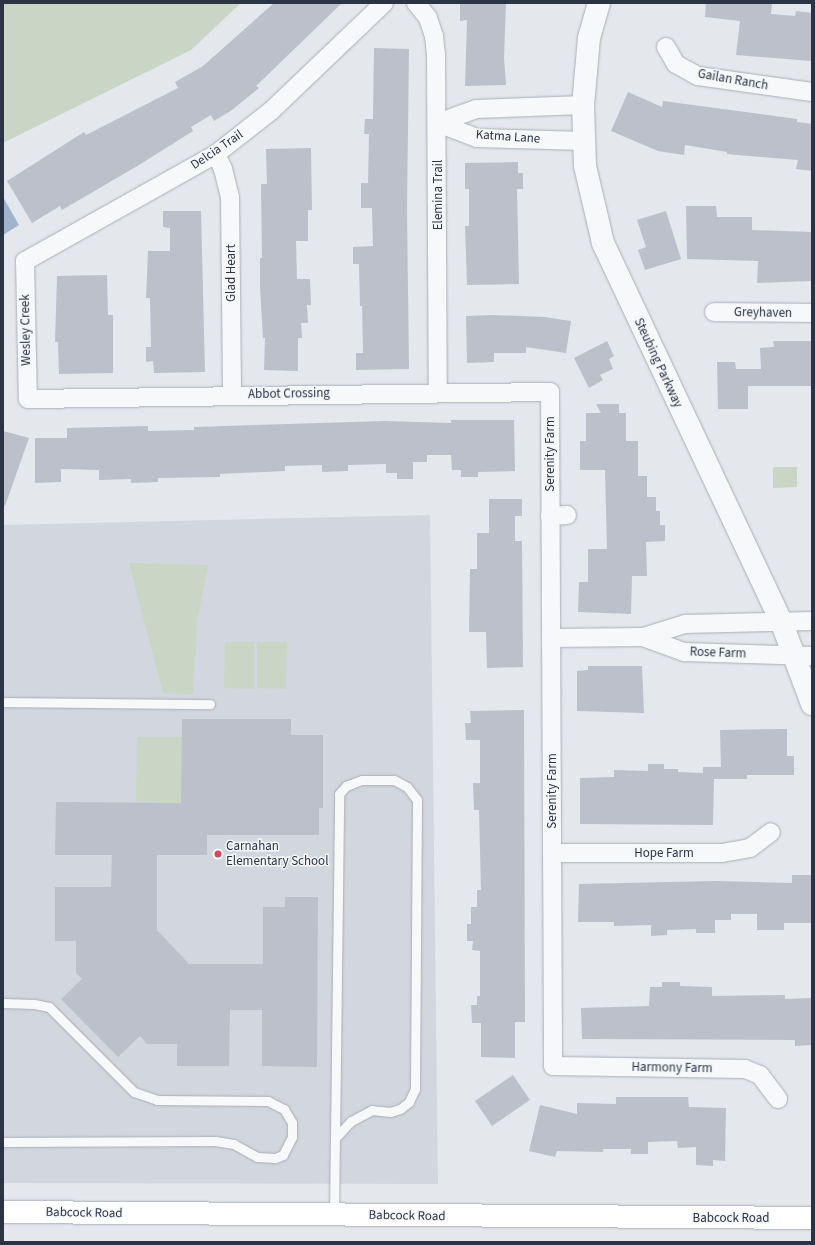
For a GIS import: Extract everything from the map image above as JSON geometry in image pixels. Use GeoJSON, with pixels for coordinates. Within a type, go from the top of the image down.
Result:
{"type":"FeatureCollection","features":[{"type":"Feature","properties":{"kind":"main road","name":"Babcock Road"},"geometry":{"type":"LineString","coordinates":[[3,1212],[812,1218]]}},
{"type":"Feature","properties":{"kind":"street","name":"Delcia Trail"},"geometry":{"type":"LineString","coordinates":[[25,261],[216,154],[271,111],[384,3]]}},
{"type":"Feature","properties":{"kind":"street","name":"Elemina Trail"},"geometry":{"type":"LineString","coordinates":[[416,3],[428,18],[434,36],[438,123],[438,392]]}},
{"type":"Feature","properties":{"kind":"street","name":"Steubing Parkway"},"geometry":{"type":"LineString","coordinates":[[599,3],[589,38],[583,105],[584,141],[585,166],[606,249],[781,621],[804,656],[812,704]]}},
{"type":"Feature","properties":{"kind":"street","name":"Gailan Ranch"},"geometry":{"type":"LineString","coordinates":[[666,47],[676,64],[698,76],[812,92]]}},
{"type":"Feature","properties":{"kind":"street","name":"Katma Lane"},"geometry":{"type":"LineString","coordinates":[[438,123],[476,110],[583,105]]}},
{"type":"Feature","properties":{"kind":"street","name":"Katma Lane"},"geometry":{"type":"LineString","coordinates":[[438,123],[477,138],[584,141]]}},
{"type":"Feature","properties":{"kind":"street","name":"Glad Heart"},"geometry":{"type":"LineString","coordinates":[[216,154],[223,169],[230,197],[232,395]]}},
{"type":"Feature","properties":{"kind":"street","name":"Wesley Creek"},"geometry":{"type":"LineString","coordinates":[[25,261],[28,399]]}},
{"type":"Feature","properties":{"kind":"street","name":"Greyhaven"},"geometry":{"type":"LineString","coordinates":[[714,312],[812,313]]}},
{"type":"Feature","properties":{"kind":"street","name":"Abbot Crossing"},"geometry":{"type":"LineString","coordinates":[[28,399],[438,392],[550,392]]}},
{"type":"Feature","properties":{"kind":"street","name":"Serenity Farm"},"geometry":{"type":"LineString","coordinates":[[550,392],[559,515],[551,638],[553,1066]]}},
{"type":"Feature","properties":{"kind":"street","name":"Rose Farm"},"geometry":{"type":"LineString","coordinates":[[551,638],[643,637],[685,624],[781,621],[812,622]]}},
{"type":"Feature","properties":{"kind":"street","name":"Rose Farm"},"geometry":{"type":"LineString","coordinates":[[643,637],[684,652],[804,656]]}},
{"type":"Feature","properties":{"kind":"street","name":"Hope Farm"},"geometry":{"type":"LineString","coordinates":[[552,853],[722,854],[750,848],[771,832]]}},
{"type":"Feature","properties":{"kind":"street","name":"Harmony Farm"},"geometry":{"type":"LineString","coordinates":[[553,1066],[745,1069],[760,1075],[778,1099]]}},
{"type":"Feature","properties":{"kind":"lane"},"geometry":{"type":"LineString","coordinates":[[3,702],[210,704]]}},
{"type":"Feature","properties":{"kind":"lane"},"geometry":{"type":"LineString","coordinates":[[334,1138],[351,1121],[372,1110],[390,1112],[400,1109],[409,1102],[415,1089],[417,800],[407,787],[394,780],[362,780],[346,786],[339,794],[334,1138],[334,1215]]}},
{"type":"Feature","properties":{"kind":"lane"},"geometry":{"type":"LineString","coordinates":[[3,1003],[34,1004],[49,1007],[134,1092],[157,1100],[268,1102],[284,1109],[292,1123],[292,1137],[283,1155],[275,1158],[257,1157],[234,1144],[216,1141],[3,1142]]}},
{"type":"Feature","properties":{"kind":"shaded area","name":"Carnahan Elementary School"},"geometry":{"type":"Polygon","coordinates":[[[430,515],[438,1184],[3,1183],[3,525],[430,515]]]}},
{"type":"Feature","properties":{"kind":"green space"},"geometry":{"type":"Polygon","coordinates":[[[3,3],[241,3],[191,50],[3,143],[3,3]]]}},
{"type":"Feature","properties":{"kind":"green space"},"geometry":{"type":"Polygon","coordinates":[[[773,467],[797,467],[797,487],[773,488],[773,467]]]}},
{"type":"Feature","properties":{"kind":"green space"},"geometry":{"type":"Polygon","coordinates":[[[129,563],[208,565],[197,621],[193,694],[163,693],[129,563]]]}},
{"type":"Feature","properties":{"kind":"green space"},"geometry":{"type":"Polygon","coordinates":[[[225,642],[254,642],[254,689],[224,688],[225,642]]]}},
{"type":"Feature","properties":{"kind":"green space"},"geometry":{"type":"Polygon","coordinates":[[[257,642],[287,642],[286,689],[257,688],[257,642]]]}},
{"type":"Feature","properties":{"kind":"green space"},"geometry":{"type":"Polygon","coordinates":[[[137,737],[182,737],[181,803],[136,802],[137,737]]]}},
{"type":"Feature","properties":{"kind":"water"},"geometry":{"type":"Polygon","coordinates":[[[3,197],[19,225],[3,235],[3,197]]]}},
{"type":"Feature","properties":{"kind":"building"},"geometry":{"type":"Polygon","coordinates":[[[274,3],[342,3],[256,86],[259,88],[232,110],[214,121],[211,115],[191,127],[193,131],[139,165],[62,210],[60,206],[32,223],[7,181],[84,132],[86,135],[178,88],[175,82],[203,66],[274,3]]]}},
{"type":"Feature","properties":{"kind":"building"},"geometry":{"type":"Polygon","coordinates":[[[460,3],[506,3],[504,58],[506,85],[465,86],[467,20],[460,21],[460,3]]]}},
{"type":"Feature","properties":{"kind":"building"},"geometry":{"type":"Polygon","coordinates":[[[706,3],[772,3],[771,14],[795,16],[796,11],[812,13],[812,61],[736,55],[740,21],[705,17],[706,3]]]}},
{"type":"Feature","properties":{"kind":"building"},"geometry":{"type":"Polygon","coordinates":[[[374,48],[409,49],[407,209],[409,369],[356,370],[356,353],[363,353],[362,306],[360,306],[359,264],[353,264],[353,247],[373,246],[372,208],[361,208],[361,183],[368,183],[369,134],[364,134],[365,119],[373,119],[374,48]]]}},
{"type":"Feature","properties":{"kind":"building"},"geometry":{"type":"Polygon","coordinates":[[[628,92],[662,107],[663,101],[797,119],[797,122],[812,124],[812,171],[796,169],[798,160],[727,154],[727,152],[685,145],[684,155],[658,151],[611,131],[628,92]]]}},
{"type":"Feature","properties":{"kind":"building"},"geometry":{"type":"Polygon","coordinates":[[[311,148],[312,210],[308,210],[308,241],[296,241],[297,279],[310,279],[311,305],[307,305],[308,323],[301,323],[302,338],[298,338],[298,371],[264,370],[265,338],[263,338],[260,258],[262,258],[261,184],[267,184],[266,149],[311,148]]]}},
{"type":"Feature","properties":{"kind":"building"},"geometry":{"type":"Polygon","coordinates":[[[518,162],[518,173],[523,173],[523,189],[517,189],[519,284],[467,285],[465,226],[469,226],[469,189],[465,189],[465,163],[518,162]]]}},
{"type":"Feature","properties":{"kind":"building"},"geometry":{"type":"Polygon","coordinates":[[[686,206],[716,206],[717,217],[752,217],[752,230],[812,232],[812,281],[757,283],[758,261],[687,259],[686,206]]]}},
{"type":"Feature","properties":{"kind":"building"},"geometry":{"type":"Polygon","coordinates":[[[163,211],[201,211],[205,372],[154,373],[153,361],[146,362],[146,347],[151,347],[150,298],[146,298],[148,251],[170,251],[170,228],[163,227],[163,211]]]}},
{"type":"Feature","properties":{"kind":"building"},"geometry":{"type":"Polygon","coordinates":[[[666,211],[681,259],[645,270],[638,250],[646,247],[637,220],[666,211]]]}},
{"type":"Feature","properties":{"kind":"building"},"geometry":{"type":"Polygon","coordinates":[[[107,275],[108,315],[113,315],[113,373],[59,374],[58,342],[55,342],[57,276],[107,275]]]}},
{"type":"Feature","properties":{"kind":"building"},"geometry":{"type":"Polygon","coordinates":[[[493,315],[544,317],[571,321],[566,353],[526,347],[526,353],[494,353],[494,362],[467,363],[466,316],[493,315]]]}},
{"type":"Feature","properties":{"kind":"building"},"geometry":{"type":"Polygon","coordinates":[[[607,341],[614,356],[609,359],[613,369],[600,375],[603,380],[589,388],[574,358],[607,341]]]}},
{"type":"Feature","properties":{"kind":"building"},"geometry":{"type":"Polygon","coordinates":[[[773,341],[812,341],[812,386],[748,386],[748,409],[718,409],[717,362],[735,362],[736,369],[761,369],[760,348],[774,347],[773,341]]]}},
{"type":"Feature","properties":{"kind":"building"},"geometry":{"type":"Polygon","coordinates":[[[596,404],[619,404],[619,413],[626,413],[626,441],[638,441],[638,476],[647,476],[647,497],[656,497],[656,511],[660,511],[660,525],[665,525],[665,541],[646,542],[647,576],[632,576],[631,614],[578,612],[579,582],[588,582],[588,549],[607,549],[605,470],[580,470],[580,441],[586,441],[586,413],[601,413],[596,404]]]}},
{"type":"Feature","properties":{"kind":"building"},"geometry":{"type":"Polygon","coordinates":[[[451,420],[514,420],[515,471],[478,472],[478,477],[461,477],[461,470],[452,470],[451,455],[427,455],[427,462],[413,462],[413,479],[397,479],[397,473],[386,473],[386,464],[348,465],[348,471],[322,472],[322,465],[285,466],[285,471],[220,474],[220,477],[158,478],[158,482],[131,483],[131,479],[99,480],[99,470],[61,469],[61,482],[35,483],[35,438],[67,438],[67,428],[148,426],[148,431],[194,430],[194,427],[385,421],[451,423],[451,420]]]}},
{"type":"Feature","properties":{"kind":"building"},"geometry":{"type":"Polygon","coordinates":[[[3,431],[29,438],[5,506],[3,505],[3,431]]]}},
{"type":"Feature","properties":{"kind":"building"},"geometry":{"type":"Polygon","coordinates":[[[489,499],[522,499],[522,516],[515,516],[515,541],[522,541],[523,667],[487,668],[486,632],[469,632],[470,569],[477,569],[477,533],[489,533],[489,499]]]}},
{"type":"Feature","properties":{"kind":"building"},"geometry":{"type":"Polygon","coordinates":[[[588,666],[642,666],[644,713],[577,711],[577,671],[588,670],[588,666]]]}},
{"type":"Feature","properties":{"kind":"building"},"geometry":{"type":"Polygon","coordinates":[[[524,710],[525,1022],[515,1022],[515,1058],[481,1057],[481,1023],[472,1023],[471,1005],[477,1005],[477,996],[480,996],[480,951],[472,950],[473,941],[467,941],[467,924],[471,924],[471,907],[477,907],[477,890],[481,890],[479,810],[474,810],[473,783],[480,783],[480,740],[466,740],[465,723],[471,723],[470,711],[524,710]]]}},
{"type":"Feature","properties":{"kind":"building"},"geometry":{"type":"Polygon","coordinates":[[[182,719],[291,719],[291,735],[323,735],[323,808],[319,808],[319,835],[207,835],[207,855],[157,855],[157,930],[189,964],[263,964],[263,907],[285,907],[285,897],[318,897],[317,1067],[262,1066],[262,1010],[230,1010],[229,1066],[177,1066],[177,1044],[147,1044],[140,1036],[118,1057],[61,999],[82,979],[76,973],[76,941],[55,941],[55,887],[111,887],[112,855],[55,855],[56,802],[181,803],[182,719]]]}},
{"type":"Feature","properties":{"kind":"building"},"geometry":{"type":"Polygon","coordinates":[[[787,729],[787,756],[794,756],[794,775],[747,775],[747,779],[714,779],[713,825],[580,824],[580,778],[614,777],[614,770],[648,771],[648,764],[664,764],[664,769],[678,769],[678,772],[703,773],[703,767],[721,767],[720,730],[787,729]]]}},
{"type":"Feature","properties":{"kind":"building"},"geometry":{"type":"Polygon","coordinates":[[[792,875],[812,875],[812,923],[784,923],[784,930],[757,930],[757,914],[731,914],[731,920],[715,920],[715,933],[696,933],[696,929],[667,930],[667,935],[651,936],[651,925],[614,926],[614,922],[578,922],[579,884],[715,881],[792,883],[792,875]]]}},
{"type":"Feature","properties":{"kind":"building"},"geometry":{"type":"Polygon","coordinates":[[[662,982],[680,982],[680,986],[712,987],[712,996],[785,995],[785,999],[812,998],[812,1045],[795,1046],[795,1040],[582,1039],[581,1008],[649,1006],[650,987],[662,987],[662,982]]]}},
{"type":"Feature","properties":{"kind":"building"},"geometry":{"type":"Polygon","coordinates":[[[513,1075],[530,1100],[492,1126],[475,1101],[513,1075]]]}},
{"type":"Feature","properties":{"kind":"building"},"geometry":{"type":"Polygon","coordinates":[[[616,1097],[688,1097],[689,1107],[726,1108],[725,1161],[713,1160],[713,1166],[696,1165],[696,1147],[678,1148],[677,1141],[648,1142],[648,1154],[631,1154],[631,1149],[603,1149],[603,1152],[557,1151],[555,1157],[529,1151],[540,1105],[577,1114],[577,1103],[616,1104],[616,1097]]]}},
{"type":"Feature","properties":{"kind":"place","name":"Carnahan Elementary School"},"geometry":{"type":"Point","coordinates":[218,854]}}]}
